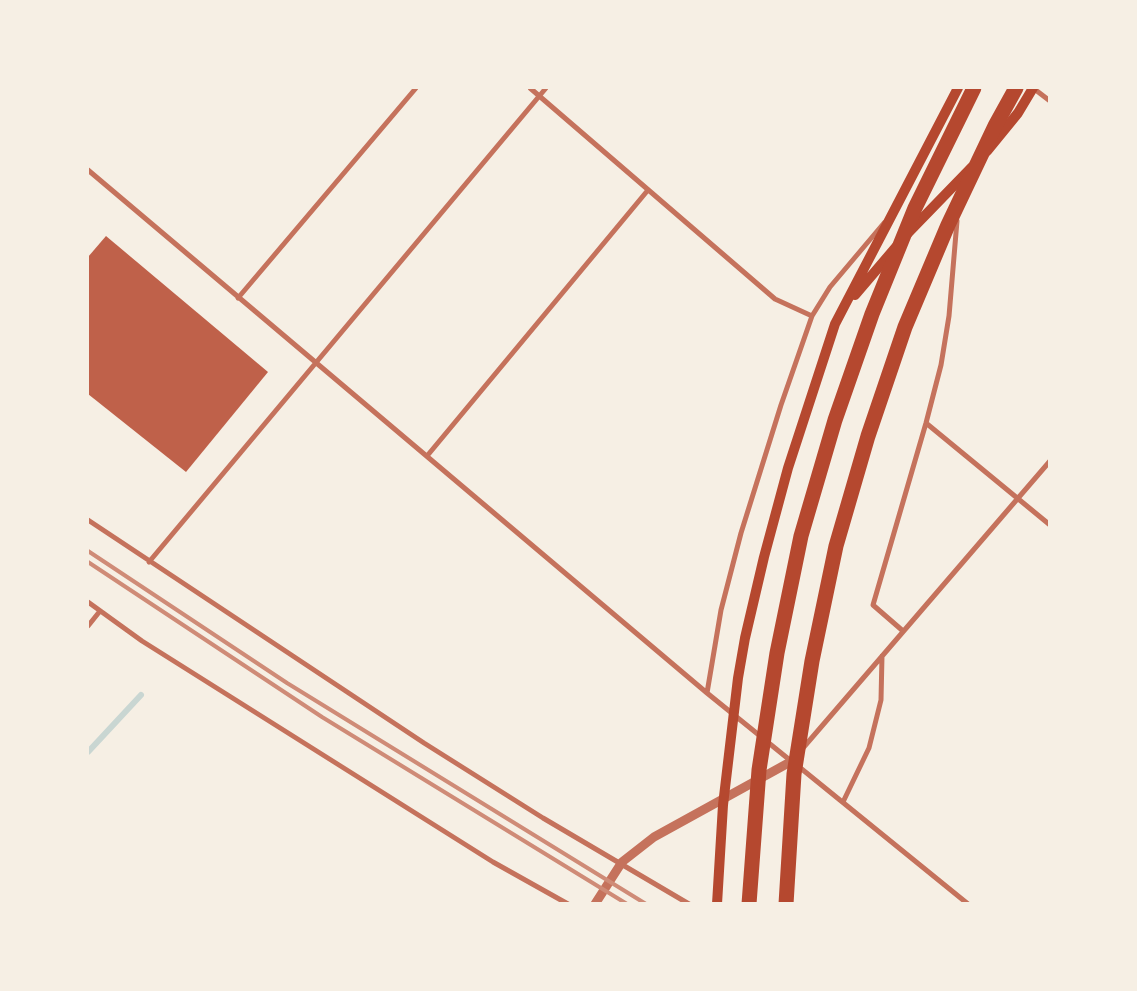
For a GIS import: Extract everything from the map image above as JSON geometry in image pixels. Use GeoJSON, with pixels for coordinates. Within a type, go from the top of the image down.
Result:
{"type":"FeatureCollection","features":[{"type":"Feature","properties":{"kind":"highway"},"geometry":{"type":"LineString","coordinates":[[749,904],[759,770],[777,653],[801,536],[835,420],[872,314],[915,208],[974,88]]}},
{"type":"Feature","properties":{"kind":"highway"},"geometry":{"type":"LineString","coordinates":[[786,904],[794,774],[816,642],[836,546],[868,436],[905,327],[948,225],[995,126],[1016,88]]}},
{"type":"Feature","properties":{"kind":"main road"},"geometry":{"type":"LineString","coordinates":[[717,904],[724,795],[738,678],[745,638],[764,558],[788,468],[835,324],[958,88]]}},
{"type":"Feature","properties":{"kind":"main road"},"geometry":{"type":"LineString","coordinates":[[835,324],[873,271],[996,141],[1033,88]]}},
{"type":"Feature","properties":{"kind":"street"},"geometry":{"type":"LineString","coordinates":[[238,298],[416,88]]}},
{"type":"Feature","properties":{"kind":"street"},"geometry":{"type":"LineString","coordinates":[[530,88],[775,299],[812,316]]}},
{"type":"Feature","properties":{"kind":"street"},"geometry":{"type":"LineString","coordinates":[[149,562],[546,88]]}},
{"type":"Feature","properties":{"kind":"street"},"geometry":{"type":"LineString","coordinates":[[1033,88],[1050,101]]}},
{"type":"Feature","properties":{"kind":"street"},"geometry":{"type":"LineString","coordinates":[[88,170],[706,693],[968,904]]}},
{"type":"Feature","properties":{"kind":"street"},"geometry":{"type":"LineString","coordinates":[[903,631],[873,605],[941,365],[949,316],[961,178]]}},
{"type":"Feature","properties":{"kind":"street"},"geometry":{"type":"LineString","coordinates":[[427,456],[648,190]]}},
{"type":"Feature","properties":{"kind":"street"},"geometry":{"type":"LineString","coordinates":[[706,693],[721,610],[741,533],[781,405],[812,316],[830,287],[891,214]]}},
{"type":"Feature","properties":{"kind":"street"},"geometry":{"type":"LineString","coordinates":[[926,423],[1050,524]]}},
{"type":"Feature","properties":{"kind":"street"},"geometry":{"type":"LineString","coordinates":[[596,904],[622,862],[654,837],[792,761],[1050,462]]}},
{"type":"Feature","properties":{"kind":"street"},"geometry":{"type":"LineString","coordinates":[[88,520],[440,753],[543,818],[622,862],[689,904]]}},
{"type":"Feature","properties":{"kind":"street"},"geometry":{"type":"LineString","coordinates":[[88,602],[142,642],[484,857],[568,904]]}},
{"type":"Feature","properties":{"kind":"street"},"geometry":{"type":"LineString","coordinates":[[88,626],[100,611]]}},
{"type":"Feature","properties":{"kind":"street"},"geometry":{"type":"LineString","coordinates":[[843,802],[869,748],[881,700],[882,656]]}},
{"type":"Feature","properties":{"kind":"building"},"geometry":{"type":"Polygon","coordinates":[[[106,236],[268,372],[186,472],[88,394],[88,257],[106,236]]]}},
{"type":"Feature","properties":{"kind":"waterway"},"geometry":{"type":"LineString","coordinates":[[88,752],[141,695]]}},
{"type":"Feature","properties":{"kind":"railway"},"geometry":{"type":"LineString","coordinates":[[88,551],[287,683],[646,904]]}},
{"type":"Feature","properties":{"kind":"railway"},"geometry":{"type":"LineString","coordinates":[[88,562],[322,717],[627,904]]}}]}
